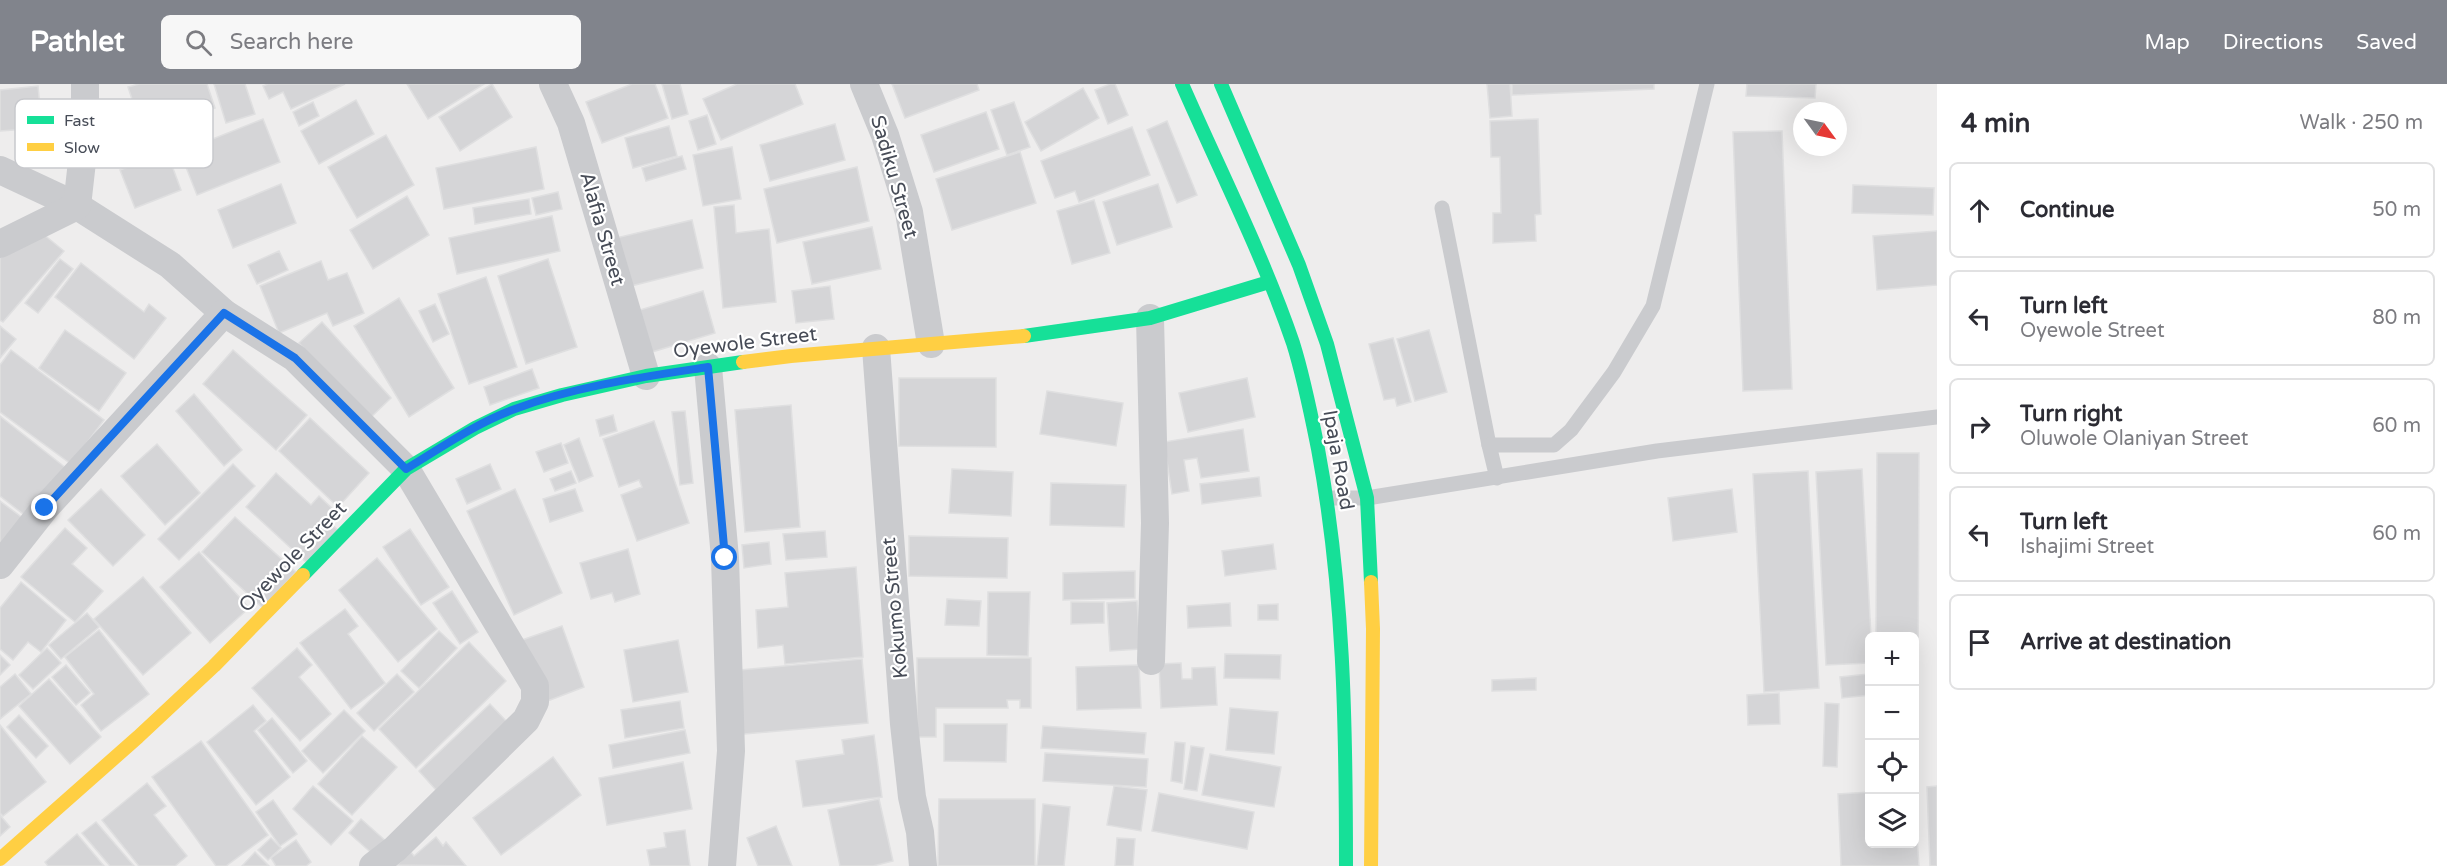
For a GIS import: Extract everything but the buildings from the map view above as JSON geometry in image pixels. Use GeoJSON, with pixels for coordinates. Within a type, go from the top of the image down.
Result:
{"type":"FeatureCollection","features":[{"type":"Feature","properties":{"kind":"main road","name":"Ipaja Road"},"geometry":{"type":"LineString","coordinates":[[1182,84],[1269,282],[1296,354],[1309,404],[1327,498],[1341,639],[1346,737],[1346,866]]}},
{"type":"Feature","properties":{"kind":"main road","name":"Ipaja Road"},"geometry":{"type":"LineString","coordinates":[[1221,84],[1299,265],[1326,344],[1367,498],[1373,629],[1371,866]]}},
{"type":"Feature","properties":{"kind":"main road","name":"Oyewole Street"},"geometry":{"type":"LineString","coordinates":[[0,859],[138,737],[214,666],[406,469],[475,428],[514,409],[562,395],[646,376],[708,367],[790,356],[1020,337],[1150,318],[1269,282]]}},
{"type":"Feature","properties":{"kind":"street"},"geometry":{"type":"LineString","coordinates":[[86,84],[86,99]]}},
{"type":"Feature","properties":{"kind":"street","name":"Alafia Street"},"geometry":{"type":"LineString","coordinates":[[553,84],[571,123],[646,376]]}},
{"type":"Feature","properties":{"kind":"street","name":"Sadiku Street"},"geometry":{"type":"LineString","coordinates":[[864,84],[885,135],[909,212],[931,344]]}},
{"type":"Feature","properties":{"kind":"street"},"geometry":{"type":"LineString","coordinates":[[77,206],[81,168]]}},
{"type":"Feature","properties":{"kind":"street"},"geometry":{"type":"LineString","coordinates":[[0,170],[77,206],[170,265],[224,313],[295,358],[406,469],[536,686],[535,702],[526,720],[510,738],[395,849],[373,866]]}},
{"type":"Feature","properties":{"kind":"street"},"geometry":{"type":"LineString","coordinates":[[0,244],[77,206]]}},
{"type":"Feature","properties":{"kind":"street"},"geometry":{"type":"LineString","coordinates":[[0,565],[45,508],[224,313]]}},
{"type":"Feature","properties":{"kind":"street"},"geometry":{"type":"LineString","coordinates":[[1150,318],[1155,523],[1151,661]]}},
{"type":"Feature","properties":{"kind":"street","name":"Kokumo Street"},"geometry":{"type":"LineString","coordinates":[[876,348],[904,724],[923,866]]}},
{"type":"Feature","properties":{"kind":"street"},"geometry":{"type":"LineString","coordinates":[[708,367],[725,558],[731,751],[722,866]]}},
{"type":"Feature","properties":{"kind":"lane"},"geometry":{"type":"LineString","coordinates":[[1489,445],[1554,445],[1571,430],[1614,372],[1653,306],[1707,84]]}},
{"type":"Feature","properties":{"kind":"lane"},"geometry":{"type":"LineString","coordinates":[[1442,208],[1497,478]]}},
{"type":"Feature","properties":{"kind":"lane"},"geometry":{"type":"LineString","coordinates":[[1327,498],[1367,498],[1656,451],[1937,417]]}},
{"type":"Feature","properties":{"kind":"traffic: fast"},"geometry":{"type":"LineString","coordinates":[[1182,84],[1281,310],[1297,356],[1310,409],[1327,501],[1338,605],[1344,709],[1346,866]]}},
{"type":"Feature","properties":{"kind":"traffic: fast"},"geometry":{"type":"LineString","coordinates":[[1221,84],[1299,265],[1327,344],[1367,498],[1371,582]]}},
{"type":"Feature","properties":{"kind":"traffic: fast"},"geometry":{"type":"LineString","coordinates":[[1024,336],[1150,318],[1269,282]]}},
{"type":"Feature","properties":{"kind":"traffic: fast"},"geometry":{"type":"LineString","coordinates":[[303,575],[406,469],[475,428],[514,409],[562,395],[646,376],[743,362]]}},
{"type":"Feature","properties":{"kind":"traffic: slow"},"geometry":{"type":"LineString","coordinates":[[743,362],[1024,336]]}},
{"type":"Feature","properties":{"kind":"traffic: slow"},"geometry":{"type":"LineString","coordinates":[[0,859],[138,737],[214,666],[303,575]]}},
{"type":"Feature","properties":{"kind":"traffic: slow"},"geometry":{"type":"LineString","coordinates":[[1371,582],[1373,629],[1371,866]]}},
{"type":"Feature","properties":{"kind":"route"},"geometry":{"type":"LineString","coordinates":[[45,508],[181,363],[224,313],[295,358],[406,469],[475,428],[514,409],[562,395],[646,376],[708,367],[725,558]]}}]}
